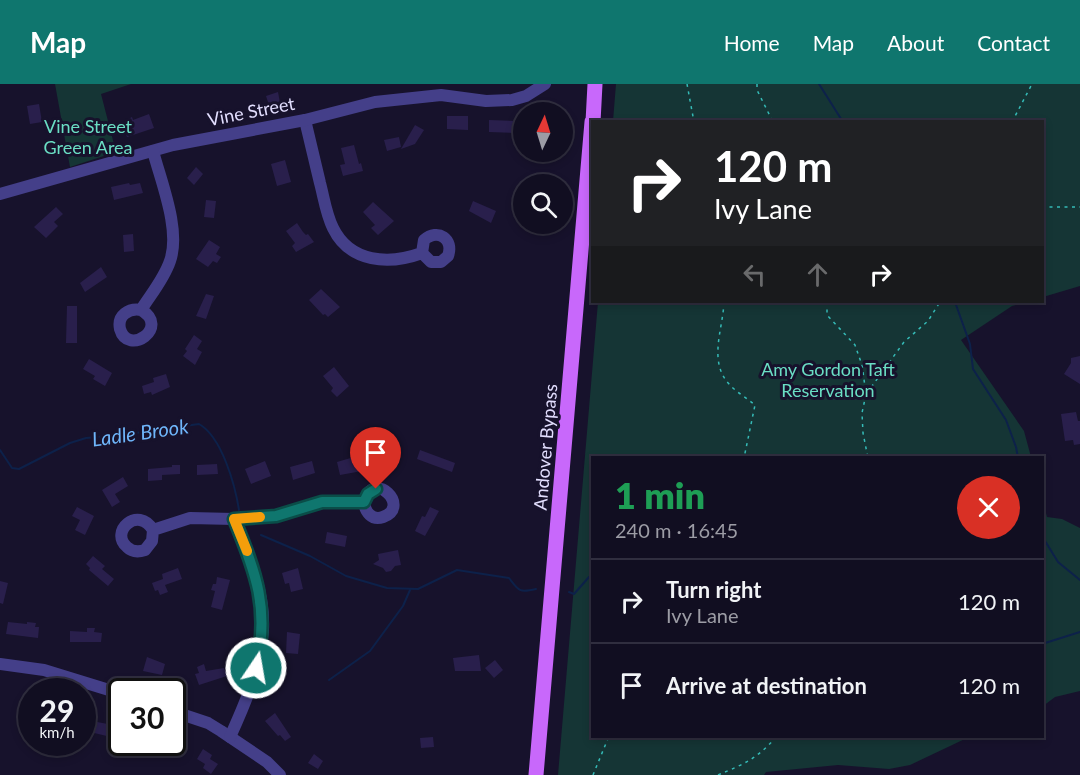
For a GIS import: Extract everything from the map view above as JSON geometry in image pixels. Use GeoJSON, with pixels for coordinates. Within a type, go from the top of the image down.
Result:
{"type":"FeatureCollection","features":[{"type":"Feature","properties":{"kind":"main road","name":"Andover Bypass"},"geometry":{"type":"LineString","coordinates":[[593,120],[595,84]]}},
{"type":"Feature","properties":{"kind":"main road","name":"Andover Bypass"},"geometry":{"type":"LineString","coordinates":[[536,775],[591,145]]}},
{"type":"Feature","properties":{"kind":"street","name":"Vine Street"},"geometry":{"type":"LineString","coordinates":[[0,194],[193,140],[304,120],[375,102],[441,95],[486,100],[512,100],[526,96],[545,84]]}},
{"type":"Feature","properties":{"kind":"street"},"geometry":{"type":"LineString","coordinates":[[304,120],[330,220],[344,244],[359,255],[377,260],[395,260],[422,253]]}},
{"type":"Feature","properties":{"kind":"street"},"geometry":{"type":"LineString","coordinates":[[141,310],[167,268],[173,241],[171,220],[153,151]]}},
{"type":"Feature","properties":{"kind":"street"},"geometry":{"type":"LineString","coordinates":[[153,530],[190,518],[234,519],[276,516],[322,502],[364,502]]}},
{"type":"Feature","properties":{"kind":"street"},"geometry":{"type":"LineString","coordinates":[[230,737],[251,685],[260,654],[263,630],[260,592],[234,519]]}},
{"type":"Feature","properties":{"kind":"street"},"geometry":{"type":"LineString","coordinates":[[0,664],[44,670],[108,690]]}},
{"type":"Feature","properties":{"kind":"street"},"geometry":{"type":"LineString","coordinates":[[186,716],[208,723],[267,762],[280,775]]}},
{"type":"Feature","properties":{"kind":"path"},"geometry":{"type":"LineString","coordinates":[[687,84],[694,120]]}},
{"type":"Feature","properties":{"kind":"path"},"geometry":{"type":"LineString","coordinates":[[757,84],[757,90],[772,120]]}},
{"type":"Feature","properties":{"kind":"path"},"geometry":{"type":"LineString","coordinates":[[1013,120],[1032,84]]}},
{"type":"Feature","properties":{"kind":"path"},"geometry":{"type":"LineString","coordinates":[[1044,207],[1080,207]]}},
{"type":"Feature","properties":{"kind":"path"},"geometry":{"type":"LineString","coordinates":[[724,303],[717,356],[720,372],[730,386],[755,405],[744,456]]}},
{"type":"Feature","properties":{"kind":"path"},"geometry":{"type":"LineString","coordinates":[[827,303],[827,315],[855,345],[862,365],[866,394],[862,423],[868,456]]}},
{"type":"Feature","properties":{"kind":"path"},"geometry":{"type":"LineString","coordinates":[[866,394],[904,342],[928,321],[939,303]]}},
{"type":"Feature","properties":{"kind":"path"},"geometry":{"type":"LineString","coordinates":[[593,775],[608,738]]}},
{"type":"Feature","properties":{"kind":"path"},"geometry":{"type":"LineString","coordinates":[[718,775],[744,765],[764,751],[775,738]]}},
{"type":"Feature","properties":{"kind":"green space","name":"Vine Street Green Area"},"geometry":{"type":"Polygon","coordinates":[[[55,84],[131,84],[101,94],[116,152],[70,167],[55,84]]]}},
{"type":"Feature","properties":{"kind":"green space"},"geometry":{"type":"Polygon","coordinates":[[[616,84],[1080,84],[1080,286],[1044,297],[1044,120],[613,120],[616,84]]]}},
{"type":"Feature","properties":{"kind":"green space","name":"Amy Gordon Taft Reservation"},"geometry":{"type":"Polygon","coordinates":[[[598,303],[1023,303],[1012,306],[961,340],[1024,431],[1031,456],[591,456],[591,738],[967,738],[910,765],[889,769],[838,765],[766,772],[764,775],[558,775],[598,303]]]}},
{"type":"Feature","properties":{"kind":"green space"},"geometry":{"type":"Polygon","coordinates":[[[1044,505],[1047,517],[1062,519],[1080,528],[1080,691],[1055,697],[1044,705],[1044,505]]]}},
{"type":"Feature","properties":{"kind":"building"},"geometry":{"type":"Polygon","coordinates":[[[278,92],[281,108],[274,110],[273,106],[270,108],[266,96],[278,92]]]}},
{"type":"Feature","properties":{"kind":"building"},"geometry":{"type":"Polygon","coordinates":[[[39,104],[42,122],[30,124],[27,106],[39,104]]]}},
{"type":"Feature","properties":{"kind":"building"},"geometry":{"type":"Polygon","coordinates":[[[149,114],[154,128],[127,137],[123,125],[128,124],[126,120],[149,114]]]}},
{"type":"Feature","properties":{"kind":"building"},"geometry":{"type":"Polygon","coordinates":[[[447,116],[468,116],[468,130],[447,129],[447,116]]]}},
{"type":"Feature","properties":{"kind":"building"},"geometry":{"type":"Polygon","coordinates":[[[489,120],[513,121],[513,133],[489,132],[489,120]]]}},
{"type":"Feature","properties":{"kind":"building"},"geometry":{"type":"Polygon","coordinates":[[[415,125],[424,130],[415,144],[401,149],[415,125]]]}},
{"type":"Feature","properties":{"kind":"building"},"geometry":{"type":"Polygon","coordinates":[[[399,137],[401,147],[387,151],[384,140],[399,137]]]}},
{"type":"Feature","properties":{"kind":"building"},"geometry":{"type":"Polygon","coordinates":[[[354,145],[363,171],[343,176],[340,165],[345,164],[341,148],[354,145]]]}},
{"type":"Feature","properties":{"kind":"building"},"geometry":{"type":"Polygon","coordinates":[[[285,160],[291,182],[277,186],[271,164],[285,160]]]}},
{"type":"Feature","properties":{"kind":"building"},"geometry":{"type":"Polygon","coordinates":[[[196,167],[203,174],[194,185],[187,178],[196,167]]]}},
{"type":"Feature","properties":{"kind":"building"},"geometry":{"type":"Polygon","coordinates":[[[129,183],[130,185],[140,183],[143,193],[114,200],[111,187],[129,183]]]}},
{"type":"Feature","properties":{"kind":"building"},"geometry":{"type":"Polygon","coordinates":[[[206,200],[216,201],[214,218],[204,217],[206,200]]]}},
{"type":"Feature","properties":{"kind":"building"},"geometry":{"type":"Polygon","coordinates":[[[473,201],[496,211],[491,223],[469,211],[473,201]]]}},
{"type":"Feature","properties":{"kind":"building"},"geometry":{"type":"Polygon","coordinates":[[[373,202],[394,221],[378,235],[371,228],[375,225],[363,212],[373,202]]]}},
{"type":"Feature","properties":{"kind":"building"},"geometry":{"type":"Polygon","coordinates":[[[56,207],[63,214],[54,222],[58,226],[46,238],[34,227],[56,207]]]}},
{"type":"Feature","properties":{"kind":"building"},"geometry":{"type":"Polygon","coordinates":[[[297,223],[314,242],[296,252],[292,246],[295,243],[286,231],[297,223]]]}},
{"type":"Feature","properties":{"kind":"building"},"geometry":{"type":"Polygon","coordinates":[[[133,234],[134,251],[124,252],[123,235],[133,234]]]}},
{"type":"Feature","properties":{"kind":"building"},"geometry":{"type":"Polygon","coordinates":[[[209,240],[220,247],[216,254],[221,257],[217,263],[213,261],[208,267],[196,259],[209,240]]]}},
{"type":"Feature","properties":{"kind":"building"},"geometry":{"type":"Polygon","coordinates":[[[101,267],[107,277],[85,292],[80,283],[101,267]]]}},
{"type":"Feature","properties":{"kind":"building"},"geometry":{"type":"Polygon","coordinates":[[[321,289],[340,307],[328,317],[323,315],[309,300],[321,289]]]}},
{"type":"Feature","properties":{"kind":"building"},"geometry":{"type":"Polygon","coordinates":[[[206,294],[214,296],[206,319],[196,316],[206,294]]]}},
{"type":"Feature","properties":{"kind":"building"},"geometry":{"type":"Polygon","coordinates":[[[67,306],[77,306],[77,343],[66,343],[67,306]]]}},
{"type":"Feature","properties":{"kind":"building"},"geometry":{"type":"Polygon","coordinates":[[[194,335],[202,341],[197,349],[202,352],[195,365],[183,356],[194,335]]]}},
{"type":"Feature","properties":{"kind":"building"},"geometry":{"type":"Polygon","coordinates":[[[1080,356],[1080,384],[1064,374],[1071,363],[1071,358],[1080,356]]]}},
{"type":"Feature","properties":{"kind":"building"},"geometry":{"type":"Polygon","coordinates":[[[89,359],[112,373],[105,386],[83,369],[89,359]]]}},
{"type":"Feature","properties":{"kind":"building"},"geometry":{"type":"Polygon","coordinates":[[[334,367],[349,386],[337,397],[323,376],[334,367]]]}},
{"type":"Feature","properties":{"kind":"building"},"geometry":{"type":"Polygon","coordinates":[[[166,374],[170,387],[152,395],[151,392],[144,394],[142,386],[154,382],[153,378],[166,374]]]}},
{"type":"Feature","properties":{"kind":"building"},"geometry":{"type":"Polygon","coordinates":[[[1076,412],[1078,421],[1080,421],[1080,444],[1074,445],[1073,440],[1065,441],[1061,414],[1076,412]]]}},
{"type":"Feature","properties":{"kind":"building"},"geometry":{"type":"Polygon","coordinates":[[[420,450],[455,463],[452,472],[417,459],[420,450]]]}},
{"type":"Feature","properties":{"kind":"building"},"geometry":{"type":"Polygon","coordinates":[[[354,457],[355,459],[360,458],[362,471],[340,475],[337,462],[354,457]]]}},
{"type":"Feature","properties":{"kind":"building"},"geometry":{"type":"Polygon","coordinates":[[[265,461],[271,476],[251,484],[245,469],[265,461]]]}},
{"type":"Feature","properties":{"kind":"building"},"geometry":{"type":"Polygon","coordinates":[[[312,461],[315,473],[293,480],[290,467],[312,461]]]}},
{"type":"Feature","properties":{"kind":"building"},"geometry":{"type":"Polygon","coordinates":[[[217,464],[218,474],[197,475],[197,465],[217,464]]]}},
{"type":"Feature","properties":{"kind":"building"},"geometry":{"type":"Polygon","coordinates":[[[172,465],[180,465],[180,474],[162,475],[162,480],[148,481],[148,469],[172,467],[172,465]]]}},
{"type":"Feature","properties":{"kind":"building"},"geometry":{"type":"Polygon","coordinates":[[[123,477],[128,486],[115,494],[120,502],[112,507],[102,490],[123,477]]]}},
{"type":"Feature","properties":{"kind":"building"},"geometry":{"type":"Polygon","coordinates":[[[77,507],[94,516],[85,535],[75,530],[80,520],[72,516],[77,507]]]}},
{"type":"Feature","properties":{"kind":"building"},"geometry":{"type":"Polygon","coordinates":[[[430,507],[439,511],[425,536],[415,531],[422,516],[425,517],[430,507]]]}},
{"type":"Feature","properties":{"kind":"building"},"geometry":{"type":"Polygon","coordinates":[[[327,532],[347,536],[345,547],[325,543],[327,532]]]}},
{"type":"Feature","properties":{"kind":"building"},"geometry":{"type":"Polygon","coordinates":[[[398,550],[401,565],[395,566],[391,571],[386,572],[383,568],[373,564],[379,560],[378,554],[398,550]]]}},
{"type":"Feature","properties":{"kind":"building"},"geometry":{"type":"Polygon","coordinates":[[[93,556],[105,566],[102,569],[114,579],[108,586],[89,570],[86,564],[93,556]]]}},
{"type":"Feature","properties":{"kind":"building"},"geometry":{"type":"Polygon","coordinates":[[[178,568],[182,579],[165,585],[168,592],[160,595],[158,590],[155,591],[152,583],[163,579],[162,574],[178,568]]]}},
{"type":"Feature","properties":{"kind":"building"},"geometry":{"type":"Polygon","coordinates":[[[298,568],[303,589],[291,592],[289,583],[285,584],[282,573],[298,568]]]}},
{"type":"Feature","properties":{"kind":"building"},"geometry":{"type":"Polygon","coordinates":[[[217,577],[230,580],[222,610],[211,607],[215,591],[211,590],[213,584],[216,584],[217,577]]]}},
{"type":"Feature","properties":{"kind":"building"},"geometry":{"type":"Polygon","coordinates":[[[0,581],[8,583],[3,604],[0,603],[0,581]]]}},
{"type":"Feature","properties":{"kind":"building"},"geometry":{"type":"Polygon","coordinates":[[[8,622],[36,623],[35,627],[39,627],[38,638],[6,634],[8,622]]]}},
{"type":"Feature","properties":{"kind":"building"},"geometry":{"type":"Polygon","coordinates":[[[87,628],[95,628],[94,632],[102,633],[101,642],[70,642],[70,631],[87,632],[87,628]]]}},
{"type":"Feature","properties":{"kind":"building"},"geometry":{"type":"Polygon","coordinates":[[[287,632],[300,634],[298,654],[286,653],[287,632]]]}},
{"type":"Feature","properties":{"kind":"building"},"geometry":{"type":"Polygon","coordinates":[[[479,655],[481,671],[455,671],[453,658],[479,655]]]}},
{"type":"Feature","properties":{"kind":"building"},"geometry":{"type":"Polygon","coordinates":[[[147,657],[165,664],[162,675],[143,671],[147,657]]]}},
{"type":"Feature","properties":{"kind":"building"},"geometry":{"type":"Polygon","coordinates":[[[495,660],[503,670],[494,678],[485,668],[495,660]]]}},
{"type":"Feature","properties":{"kind":"building"},"geometry":{"type":"Polygon","coordinates":[[[204,664],[206,671],[224,668],[227,676],[199,685],[195,674],[199,673],[197,667],[204,664]]]}},
{"type":"Feature","properties":{"kind":"building"},"geometry":{"type":"Polygon","coordinates":[[[275,713],[291,737],[285,741],[265,721],[275,713]]]}},
{"type":"Feature","properties":{"kind":"building"},"geometry":{"type":"Polygon","coordinates":[[[96,722],[108,724],[108,736],[96,733],[96,722]]]}},
{"type":"Feature","properties":{"kind":"building"},"geometry":{"type":"Polygon","coordinates":[[[433,737],[434,747],[421,748],[420,738],[433,737]]]}},
{"type":"Feature","properties":{"kind":"building"},"geometry":{"type":"Polygon","coordinates":[[[203,749],[212,755],[210,759],[218,764],[211,774],[203,768],[205,764],[197,759],[203,749]]]}},
{"type":"Feature","properties":{"kind":"building"},"geometry":{"type":"Polygon","coordinates":[[[314,754],[323,761],[318,769],[308,763],[314,754]]]}},
{"type":"Feature","properties":{"kind":"waterway"},"geometry":{"type":"LineString","coordinates":[[819,84],[842,120]]}},
{"type":"Feature","properties":{"kind":"waterway"},"geometry":{"type":"LineString","coordinates":[[955,303],[970,344],[973,369],[1006,420],[1018,456]]}},
{"type":"Feature","properties":{"kind":"waterway","name":"Ladle Brook"},"geometry":{"type":"LineString","coordinates":[[0,450],[12,468],[19,469],[70,443],[86,438],[199,424],[207,430],[221,450],[231,475],[239,510]]}},
{"type":"Feature","properties":{"kind":"waterway","name":"Ladle Brook"},"geometry":{"type":"LineString","coordinates":[[261,535],[310,556],[346,576],[387,588],[418,589],[457,570],[509,578],[517,588],[523,591],[536,589]]}},
{"type":"Feature","properties":{"kind":"waterway"},"geometry":{"type":"LineString","coordinates":[[1044,539],[1058,562],[1080,580]]}},
{"type":"Feature","properties":{"kind":"waterway","name":"Ladle Brook"},"geometry":{"type":"LineString","coordinates":[[569,592],[574,594],[589,577],[591,578]]}},
{"type":"Feature","properties":{"kind":"waterway"},"geometry":{"type":"LineString","coordinates":[[329,680],[370,651],[403,606],[410,590]]}},
{"type":"Feature","properties":{"kind":"waterway","name":"Ladle Brook"},"geometry":{"type":"LineString","coordinates":[[1044,643],[1080,632]]}},
{"type":"Feature","properties":{"kind":"slow traffic"},"geometry":{"type":"LineString","coordinates":[[247,551],[234,519],[260,517]]}},
{"type":"Feature","properties":{"kind":"route"},"geometry":{"type":"LineString","coordinates":[[256,668],[263,630],[260,592],[234,519],[292,513],[322,502],[364,502],[368,494],[376,489]]}}]}
